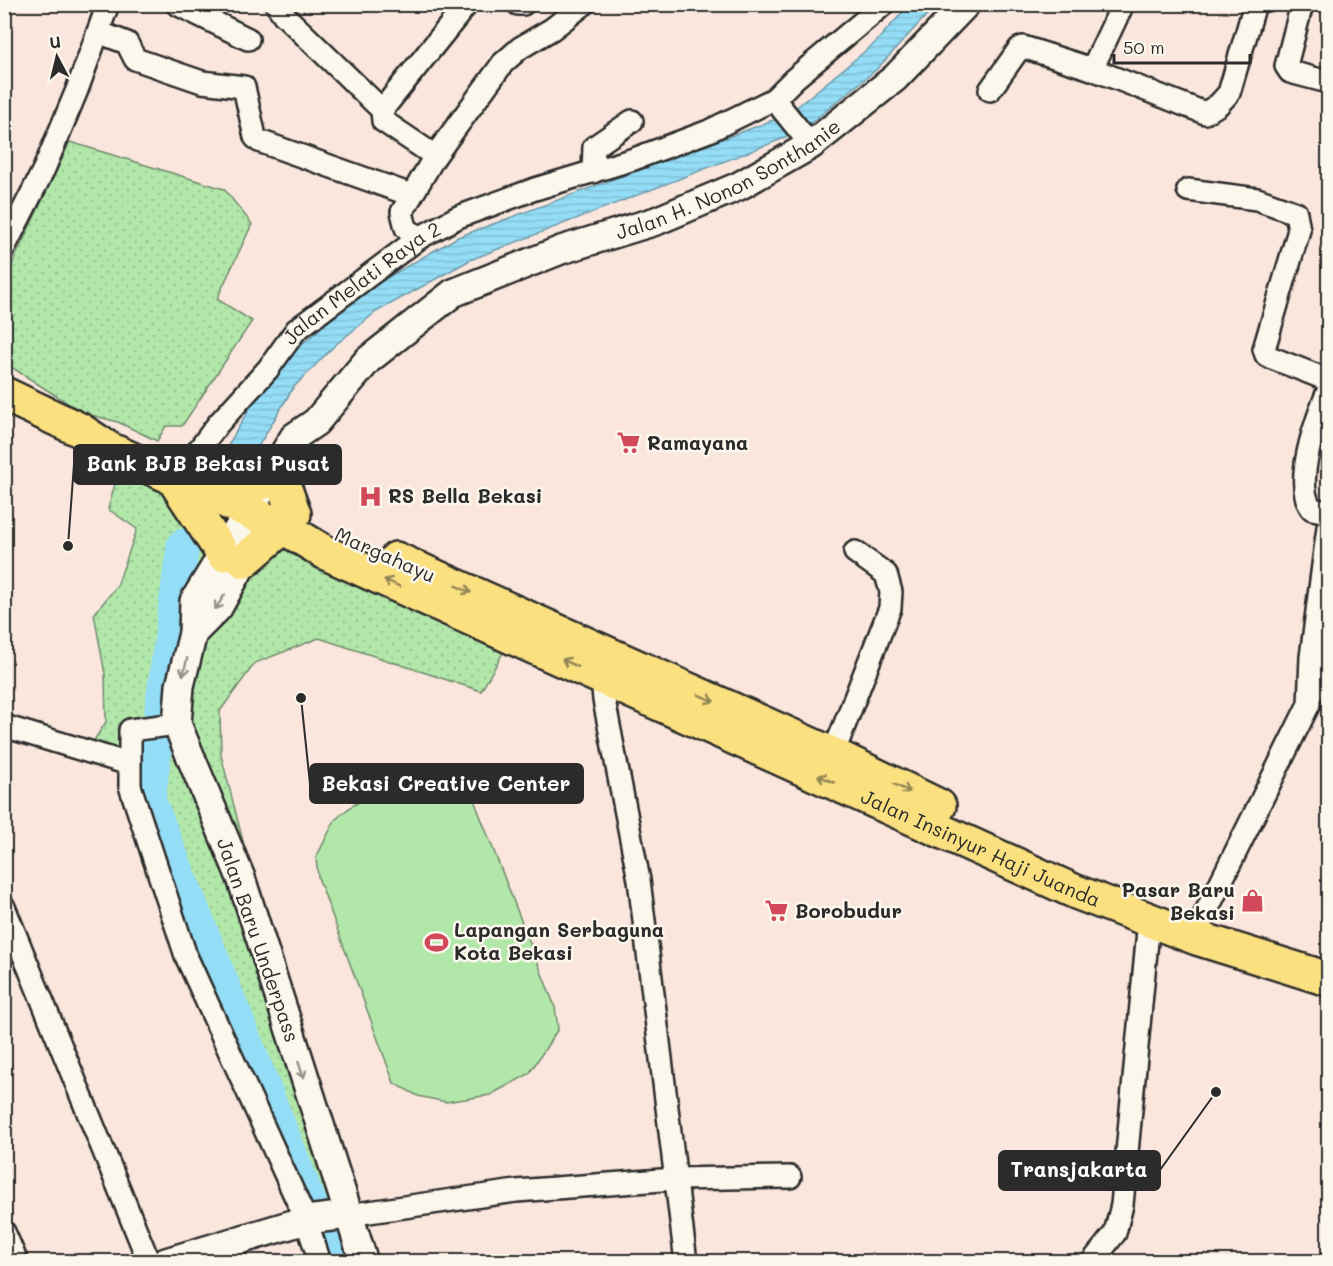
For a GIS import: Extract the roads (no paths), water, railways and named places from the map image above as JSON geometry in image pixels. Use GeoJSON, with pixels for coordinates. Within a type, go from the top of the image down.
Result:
{"type":"FeatureCollection","features":[{"type":"Feature","properties":{"kind":"main road"},"geometry":{"type":"LineString","coordinates":[[4,394],[80,430],[109,448],[179,473]]}},
{"type":"Feature","properties":{"kind":"main road"},"geometry":{"type":"LineString","coordinates":[[80,430],[117,438],[179,473],[233,558],[268,504]]}},
{"type":"Feature","properties":{"kind":"main road","name":"Jalan Insinyur Haji Juanda"},"geometry":{"type":"LineString","coordinates":[[179,473],[268,504],[326,553],[613,670],[1080,883],[1198,931],[1329,979]]}},
{"type":"Feature","properties":{"kind":"main road","name":"Jalan Insinyur Haji Juanda"},"geometry":{"type":"LineString","coordinates":[[1080,883],[1149,920],[1329,967]]}},
{"type":"Feature","properties":{"kind":"street"},"geometry":{"type":"LineString","coordinates":[[4,248],[44,170],[108,4]]}},
{"type":"Feature","properties":{"kind":"street"},"geometry":{"type":"LineString","coordinates":[[177,4],[248,39]]}},
{"type":"Feature","properties":{"kind":"street"},"geometry":{"type":"LineString","coordinates":[[276,4],[284,15],[382,110],[383,121],[435,156]]}},
{"type":"Feature","properties":{"kind":"street"},"geometry":{"type":"LineString","coordinates":[[382,110],[467,4]]}},
{"type":"Feature","properties":{"kind":"street"},"geometry":{"type":"LineString","coordinates":[[419,238],[406,228],[402,218],[404,206],[435,156],[503,63],[519,48],[552,28],[584,4]]}},
{"type":"Feature","properties":{"kind":"street","name":"Jalan Melati Raya 2"},"geometry":{"type":"LineString","coordinates":[[179,473],[218,424],[268,369],[296,330],[419,238],[458,217],[709,131],[774,99],[794,79],[884,4]]}},
{"type":"Feature","properties":{"kind":"street","name":"Jalan H. Nonon Sonthanie"},"geometry":{"type":"LineString","coordinates":[[268,504],[312,444],[316,422],[368,360],[453,293],[561,250],[656,221],[739,186],[811,145],[895,78],[966,4]]}},
{"type":"Feature","properties":{"kind":"street"},"geometry":{"type":"LineString","coordinates":[[1092,69],[1123,4]]}},
{"type":"Feature","properties":{"kind":"street"},"geometry":{"type":"LineString","coordinates":[[990,90],[1017,51],[1023,47],[1092,69],[1205,113],[1218,105],[1229,93],[1255,4]]}},
{"type":"Feature","properties":{"kind":"street"},"geometry":{"type":"LineString","coordinates":[[1302,4],[1286,66],[1290,72],[1329,82]]}},
{"type":"Feature","properties":{"kind":"street"},"geometry":{"type":"LineString","coordinates":[[98,32],[127,42],[135,59],[202,82],[244,87],[255,137],[259,141],[411,195]]}},
{"type":"Feature","properties":{"kind":"street"},"geometry":{"type":"LineString","coordinates":[[774,99],[811,145]]}},
{"type":"Feature","properties":{"kind":"street"},"geometry":{"type":"LineString","coordinates":[[593,172],[594,147],[632,121]]}},
{"type":"Feature","properties":{"kind":"street"},"geometry":{"type":"LineString","coordinates":[[1188,190],[1257,199],[1296,213],[1299,230],[1264,349],[1266,355],[1272,358],[1329,380]]}},
{"type":"Feature","properties":{"kind":"street"},"geometry":{"type":"LineString","coordinates":[[1329,391],[1312,429],[1305,495],[1312,509],[1329,512]]}},
{"type":"Feature","properties":{"kind":"street"},"geometry":{"type":"LineString","coordinates":[[1309,704],[1314,636],[1329,527]]}},
{"type":"Feature","properties":{"kind":"street"},"geometry":{"type":"LineString","coordinates":[[839,739],[890,608],[891,599],[886,574],[855,552]]}},
{"type":"Feature","properties":{"kind":"street","name":"Jalan Baru Underpass"},"geometry":{"type":"LineString","coordinates":[[233,558],[194,601],[194,633],[180,686],[177,724],[241,878],[364,1262]]}},
{"type":"Feature","properties":{"kind":"street"},"geometry":{"type":"LineString","coordinates":[[1198,931],[1309,704],[1329,656]]}},
{"type":"Feature","properties":{"kind":"street"},"geometry":{"type":"LineString","coordinates":[[613,670],[603,689],[604,700],[639,880],[686,1262]]}},
{"type":"Feature","properties":{"kind":"street"},"geometry":{"type":"LineString","coordinates":[[177,724],[130,730],[129,764],[133,796],[186,957],[306,1220],[320,1262]]}},
{"type":"Feature","properties":{"kind":"street"},"geometry":{"type":"LineString","coordinates":[[4,726],[129,764]]}},
{"type":"Feature","properties":{"kind":"street"},"geometry":{"type":"LineString","coordinates":[[1092,1262],[1115,1233],[1122,1205],[1149,920]]}},
{"type":"Feature","properties":{"kind":"street"},"geometry":{"type":"LineString","coordinates":[[7,921],[149,1262]]}},
{"type":"Feature","properties":{"kind":"street"},"geometry":{"type":"LineString","coordinates":[[166,1262],[306,1220],[516,1191],[675,1179],[790,1177]]}},
{"type":"Feature","properties":{"kind":"street"},"geometry":{"type":"LineString","coordinates":[[4,1232],[17,1262]]}},
{"type":"Feature","properties":{"kind":"water"},"geometry":{"type":"Polygon","coordinates":[[[909,5],[936,5],[877,69],[800,132],[470,260],[376,312],[334,346],[293,388],[237,482],[213,472],[257,395],[294,351],[364,291],[458,237],[787,115],[875,43],[909,5]]]}},
{"type":"Feature","properties":{"kind":"waterway"},"geometry":{"type":"LineString","coordinates":[[183,545],[149,799],[334,1262]]}},
{"type":"Feature","properties":{"kind":"place","name":"Ramayana"},"geometry":{"type":"Point","coordinates":[629,443]}},
{"type":"Feature","properties":{"kind":"place","name":"RS Bella Bekasi"},"geometry":{"type":"Point","coordinates":[370,496]}},
{"type":"Feature","properties":{"kind":"place","name":"Bank BJB Bekasi Pusat"},"geometry":{"type":"Point","coordinates":[68,546]}},
{"type":"Feature","properties":{"kind":"place","name":"Bekasi Creative Center"},"geometry":{"type":"Point","coordinates":[301,698]}},
{"type":"Feature","properties":{"kind":"place","name":"Pasar Baru Bekasi"},"geometry":{"type":"Point","coordinates":[1253,901]}},
{"type":"Feature","properties":{"kind":"place","name":"Borobudur"},"geometry":{"type":"Point","coordinates":[777,911]}},
{"type":"Feature","properties":{"kind":"place","name":"Lapangan Serbaguna Kota Bekasi"},"geometry":{"type":"Point","coordinates":[436,942]}},
{"type":"Feature","properties":{"kind":"place","name":"Transjakarta"},"geometry":{"type":"Point","coordinates":[1216,1092]}}]}
